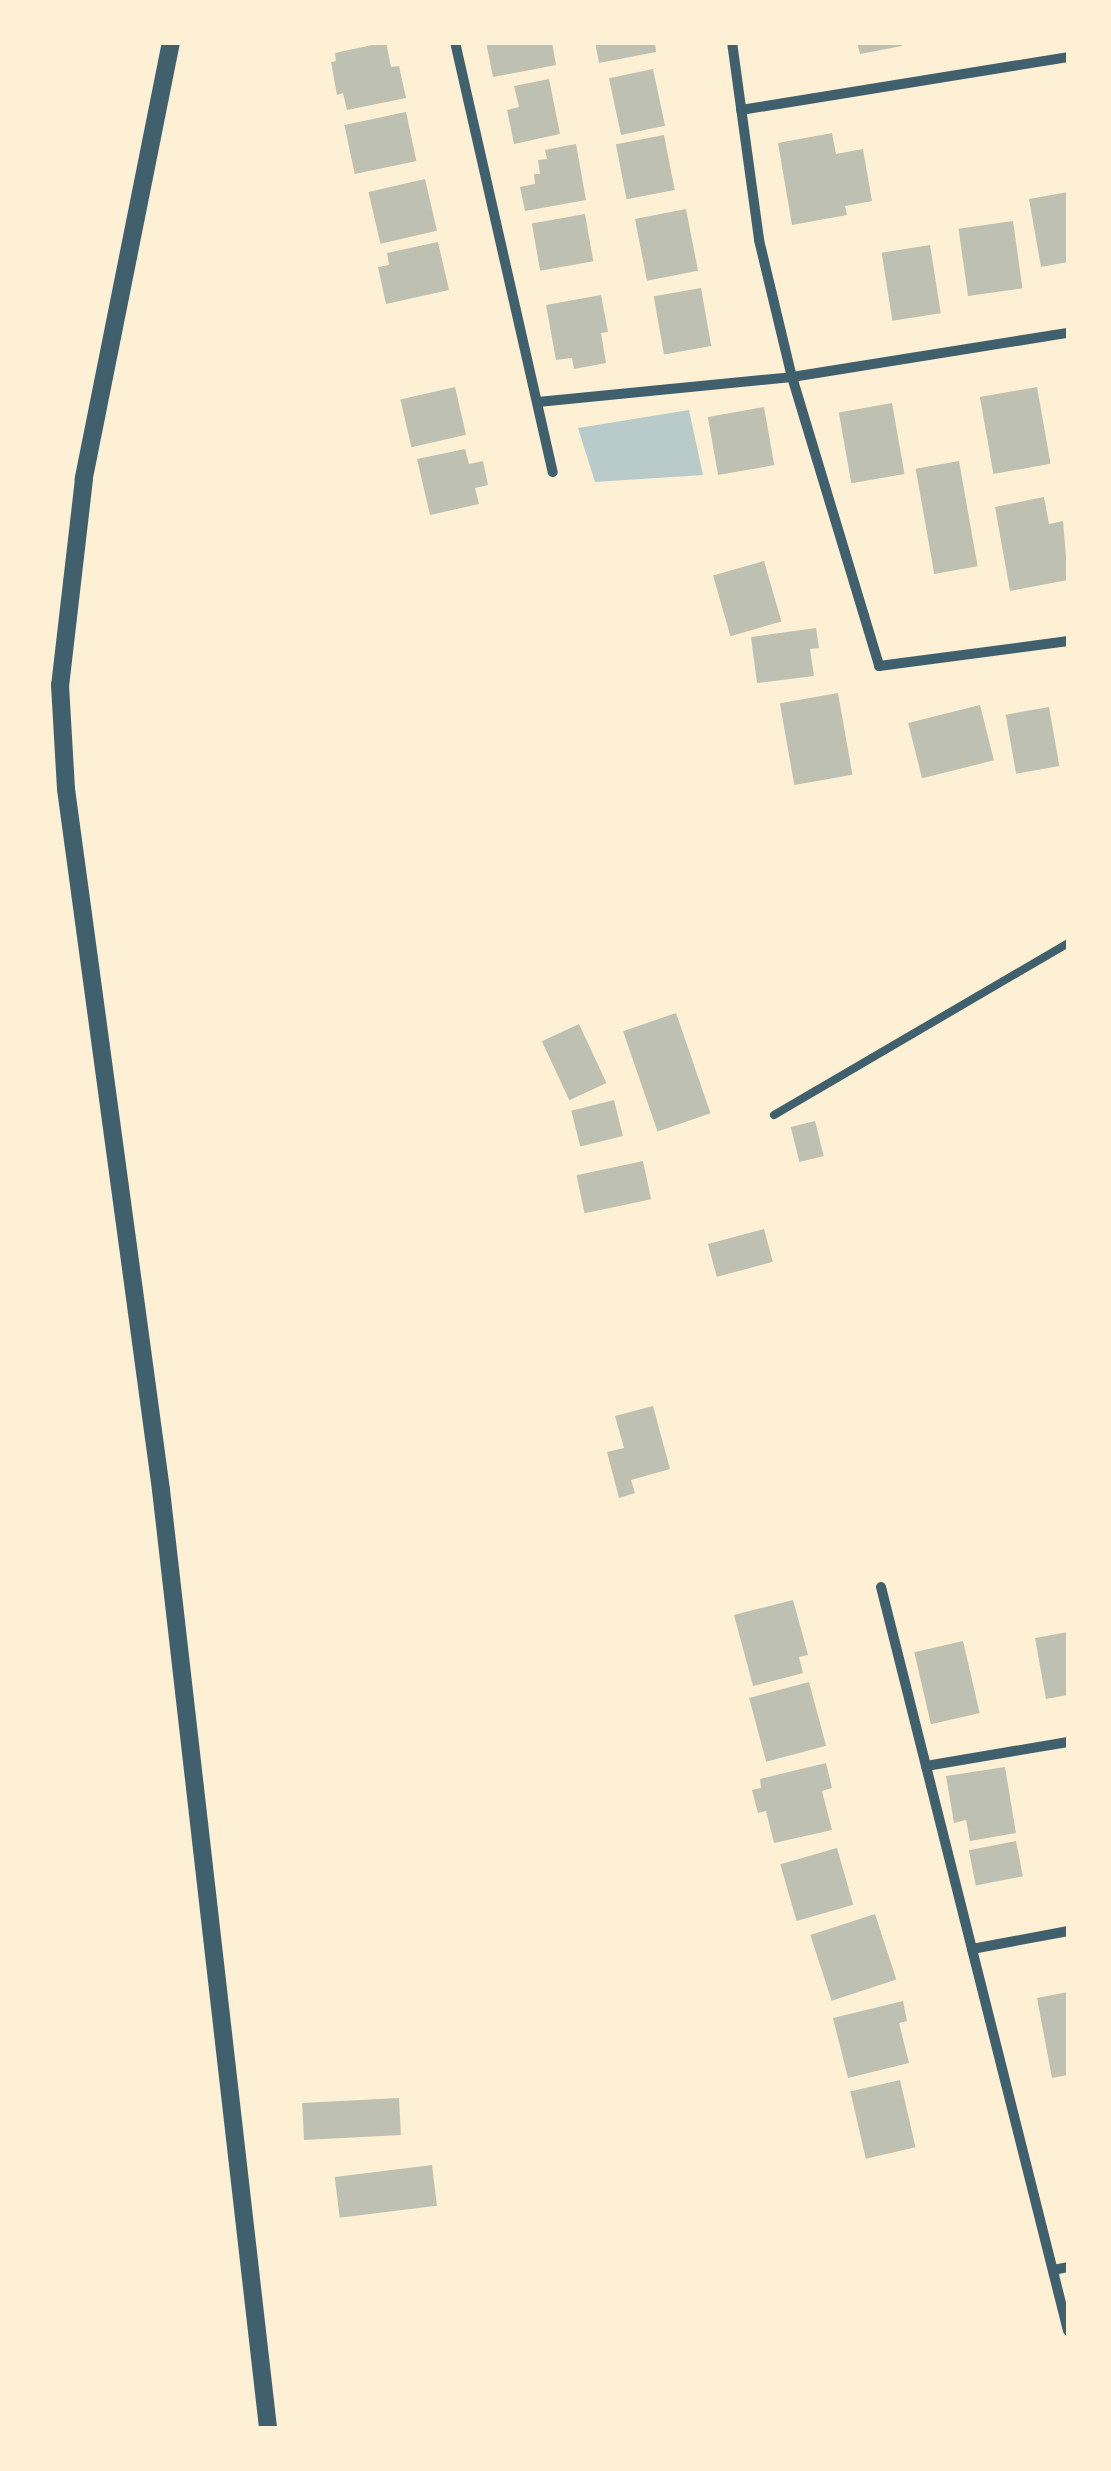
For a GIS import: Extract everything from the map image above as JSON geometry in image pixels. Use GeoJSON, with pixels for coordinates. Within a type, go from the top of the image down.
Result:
{"type":"FeatureCollection","features":[{"type":"Feature","properties":{"kind":"street"},"geometry":{"type":"LineString","coordinates":[[171,42],[84,479],[60,686],[66,789],[161,1490],[268,2428]]}},
{"type":"Feature","properties":{"kind":"street"},"geometry":{"type":"LineString","coordinates":[[454,42],[554,472]]}},
{"type":"Feature","properties":{"kind":"street"},"geometry":{"type":"LineString","coordinates":[[732,42],[759,240],[792,377],[878,666],[1068,641]]}},
{"type":"Feature","properties":{"kind":"street"},"geometry":{"type":"LineString","coordinates":[[741,110],[1068,57]]}},
{"type":"Feature","properties":{"kind":"street"},"geometry":{"type":"LineString","coordinates":[[538,402],[792,377],[1068,333]]}},
{"type":"Feature","properties":{"kind":"street"},"geometry":{"type":"LineString","coordinates":[[881,1586],[1068,2331]]}},
{"type":"Feature","properties":{"kind":"street"},"geometry":{"type":"LineString","coordinates":[[926,1766],[1068,1742]]}},
{"type":"Feature","properties":{"kind":"street"},"geometry":{"type":"LineString","coordinates":[[972,1949],[1068,1931]]}},
{"type":"Feature","properties":{"kind":"street"},"geometry":{"type":"LineString","coordinates":[[1053,2270],[1068,2267]]}},
{"type":"Feature","properties":{"kind":"lane"},"geometry":{"type":"LineString","coordinates":[[774,1115],[1068,943]]}},
{"type":"Feature","properties":{"kind":"shaded area"},"geometry":{"type":"Polygon","coordinates":[[[689,410],[703,475],[595,482],[578,428],[689,410]]]}},
{"type":"Feature","properties":{"kind":"building"},"geometry":{"type":"Polygon","coordinates":[[[386,42],[391,67],[399,66],[406,98],[347,110],[343,93],[337,95],[331,62],[336,61],[335,53],[386,42]]]}},
{"type":"Feature","properties":{"kind":"building"},"geometry":{"type":"Polygon","coordinates":[[[486,42],[552,42],[556,65],[493,77],[486,42]]]}},
{"type":"Feature","properties":{"kind":"building"},"geometry":{"type":"Polygon","coordinates":[[[595,42],[655,42],[656,52],[599,63],[595,42]]]}},
{"type":"Feature","properties":{"kind":"building"},"geometry":{"type":"Polygon","coordinates":[[[857,42],[901,42],[902,46],[860,54],[857,42]]]}},
{"type":"Feature","properties":{"kind":"building"},"geometry":{"type":"Polygon","coordinates":[[[653,69],[665,126],[621,135],[609,78],[653,69]]]}},
{"type":"Feature","properties":{"kind":"building"},"geometry":{"type":"Polygon","coordinates":[[[549,79],[560,134],[514,144],[507,110],[519,107],[514,86],[549,79]]]}},
{"type":"Feature","properties":{"kind":"building"},"geometry":{"type":"Polygon","coordinates":[[[406,112],[416,161],[355,174],[344,125],[406,112]]]}},
{"type":"Feature","properties":{"kind":"building"},"geometry":{"type":"Polygon","coordinates":[[[832,133],[836,154],[863,149],[872,201],[845,206],[847,215],[792,225],[778,143],[832,133]]]}},
{"type":"Feature","properties":{"kind":"building"},"geometry":{"type":"Polygon","coordinates":[[[664,135],[675,190],[627,199],[616,144],[664,135]]]}},
{"type":"Feature","properties":{"kind":"building"},"geometry":{"type":"Polygon","coordinates":[[[576,144],[586,200],[525,211],[520,187],[535,184],[534,174],[540,174],[538,160],[547,159],[545,150],[576,144]]]}},
{"type":"Feature","properties":{"kind":"building"},"geometry":{"type":"Polygon","coordinates":[[[425,179],[437,231],[380,244],[368,192],[425,179]]]}},
{"type":"Feature","properties":{"kind":"building"},"geometry":{"type":"Polygon","coordinates":[[[1068,192],[1068,262],[1041,267],[1029,199],[1068,192]]]}},
{"type":"Feature","properties":{"kind":"building"},"geometry":{"type":"Polygon","coordinates":[[[686,209],[698,271],[647,281],[635,219],[686,209]]]}},
{"type":"Feature","properties":{"kind":"building"},"geometry":{"type":"Polygon","coordinates":[[[585,214],[593,261],[540,271],[532,223],[585,214]]]}},
{"type":"Feature","properties":{"kind":"building"},"geometry":{"type":"Polygon","coordinates":[[[1013,221],[1022,288],[968,296],[959,229],[1013,221]]]}},
{"type":"Feature","properties":{"kind":"building"},"geometry":{"type":"Polygon","coordinates":[[[438,242],[449,290],[386,304],[378,267],[389,265],[387,253],[438,242]]]}},
{"type":"Feature","properties":{"kind":"building"},"geometry":{"type":"Polygon","coordinates":[[[930,245],[941,313],[892,321],[882,253],[930,245]]]}},
{"type":"Feature","properties":{"kind":"building"},"geometry":{"type":"Polygon","coordinates":[[[701,288],[711,346],[664,354],[654,296],[701,288]]]}},
{"type":"Feature","properties":{"kind":"building"},"geometry":{"type":"Polygon","coordinates":[[[601,295],[608,332],[601,333],[606,363],[574,369],[572,358],[556,360],[546,305],[601,295]]]}},
{"type":"Feature","properties":{"kind":"building"},"geometry":{"type":"Polygon","coordinates":[[[455,387],[466,435],[411,447],[400,400],[455,387]]]}},
{"type":"Feature","properties":{"kind":"building"},"geometry":{"type":"Polygon","coordinates":[[[1037,387],[1051,464],[993,474],[980,397],[1037,387]]]}},
{"type":"Feature","properties":{"kind":"building"},"geometry":{"type":"Polygon","coordinates":[[[892,403],[905,474],[851,483],[839,412],[892,403]]]}},
{"type":"Feature","properties":{"kind":"building"},"geometry":{"type":"Polygon","coordinates":[[[764,407],[774,465],[718,475],[708,417],[764,407]]]}},
{"type":"Feature","properties":{"kind":"building"},"geometry":{"type":"Polygon","coordinates":[[[465,449],[469,464],[483,461],[488,485],[475,488],[479,504],[430,515],[417,459],[465,449]]]}},
{"type":"Feature","properties":{"kind":"building"},"geometry":{"type":"Polygon","coordinates":[[[959,461],[978,566],[934,574],[916,469],[959,461]]]}},
{"type":"Feature","properties":{"kind":"building"},"geometry":{"type":"Polygon","coordinates":[[[1044,497],[1049,524],[1063,521],[1068,580],[1010,591],[995,507],[1044,497]]]}},
{"type":"Feature","properties":{"kind":"building"},"geometry":{"type":"Polygon","coordinates":[[[764,561],[781,622],[730,636],[713,576],[764,561]]]}},
{"type":"Feature","properties":{"kind":"building"},"geometry":{"type":"Polygon","coordinates":[[[816,628],[819,648],[810,649],[814,676],[757,683],[751,637],[816,628]]]}},
{"type":"Feature","properties":{"kind":"building"},"geometry":{"type":"Polygon","coordinates":[[[838,693],[852,775],[794,785],[780,703],[838,693]]]}},
{"type":"Feature","properties":{"kind":"building"},"geometry":{"type":"Polygon","coordinates":[[[980,705],[994,760],[922,778],[908,723],[980,705]]]}},
{"type":"Feature","properties":{"kind":"building"},"geometry":{"type":"Polygon","coordinates":[[[1049,707],[1059,766],[1016,774],[1006,715],[1049,707]]]}},
{"type":"Feature","properties":{"kind":"building"},"geometry":{"type":"Polygon","coordinates":[[[676,1013],[711,1113],[658,1131],[623,1031],[676,1013]]]}},
{"type":"Feature","properties":{"kind":"building"},"geometry":{"type":"Polygon","coordinates":[[[579,1024],[606,1083],[569,1100],[542,1041],[579,1024]]]}},
{"type":"Feature","properties":{"kind":"building"},"geometry":{"type":"Polygon","coordinates":[[[614,1100],[623,1136],[580,1147],[571,1111],[614,1100]]]}},
{"type":"Feature","properties":{"kind":"building"},"geometry":{"type":"Polygon","coordinates":[[[815,1121],[824,1156],[799,1162],[791,1127],[815,1121]]]}},
{"type":"Feature","properties":{"kind":"building"},"geometry":{"type":"Polygon","coordinates":[[[643,1161],[651,1199],[585,1213],[576,1175],[643,1161]]]}},
{"type":"Feature","properties":{"kind":"building"},"geometry":{"type":"Polygon","coordinates":[[[764,1229],[773,1262],[717,1277],[708,1244],[764,1229]]]}},
{"type":"Feature","properties":{"kind":"building"},"geometry":{"type":"Polygon","coordinates":[[[653,1406],[670,1469],[631,1480],[635,1493],[619,1498],[607,1452],[624,1448],[615,1416],[653,1406]]]}},
{"type":"Feature","properties":{"kind":"building"},"geometry":{"type":"Polygon","coordinates":[[[793,1600],[808,1655],[799,1657],[803,1673],[753,1686],[734,1615],[793,1600]]]}},
{"type":"Feature","properties":{"kind":"building"},"geometry":{"type":"Polygon","coordinates":[[[1068,1632],[1068,1695],[1046,1699],[1035,1638],[1068,1632]]]}},
{"type":"Feature","properties":{"kind":"building"},"geometry":{"type":"Polygon","coordinates":[[[963,1641],[980,1713],[931,1724],[914,1652],[963,1641]]]}},
{"type":"Feature","properties":{"kind":"building"},"geometry":{"type":"Polygon","coordinates":[[[809,1682],[826,1746],[766,1762],[749,1698],[809,1682]]]}},
{"type":"Feature","properties":{"kind":"building"},"geometry":{"type":"Polygon","coordinates":[[[826,1763],[832,1788],[822,1791],[832,1830],[774,1843],[766,1811],[758,1813],[752,1790],[761,1788],[760,1779],[826,1763]]]}},
{"type":"Feature","properties":{"kind":"building"},"geometry":{"type":"Polygon","coordinates":[[[1005,1767],[1016,1833],[970,1841],[966,1820],[954,1823],[946,1776],[1005,1767]]]}},
{"type":"Feature","properties":{"kind":"building"},"geometry":{"type":"Polygon","coordinates":[[[1016,1841],[1023,1876],[976,1885],[969,1850],[1016,1841]]]}},
{"type":"Feature","properties":{"kind":"building"},"geometry":{"type":"Polygon","coordinates":[[[837,1848],[853,1905],[797,1921],[780,1864],[837,1848]]]}},
{"type":"Feature","properties":{"kind":"building"},"geometry":{"type":"Polygon","coordinates":[[[875,1914],[896,1980],[832,2001],[810,1935],[875,1914]]]}},
{"type":"Feature","properties":{"kind":"building"},"geometry":{"type":"Polygon","coordinates":[[[1068,1992],[1068,2075],[1052,2078],[1037,1998],[1068,1992]]]}},
{"type":"Feature","properties":{"kind":"building"},"geometry":{"type":"Polygon","coordinates":[[[903,2001],[907,2021],[899,2023],[909,2063],[848,2078],[833,2018],[903,2001]]]}},
{"type":"Feature","properties":{"kind":"building"},"geometry":{"type":"Polygon","coordinates":[[[900,2080],[916,2147],[866,2159],[850,2091],[900,2080]]]}},
{"type":"Feature","properties":{"kind":"building"},"geometry":{"type":"Polygon","coordinates":[[[399,2098],[401,2135],[304,2140],[302,2103],[399,2098]]]}},
{"type":"Feature","properties":{"kind":"building"},"geometry":{"type":"Polygon","coordinates":[[[432,2165],[437,2206],[340,2218],[335,2177],[432,2165]]]}}]}
